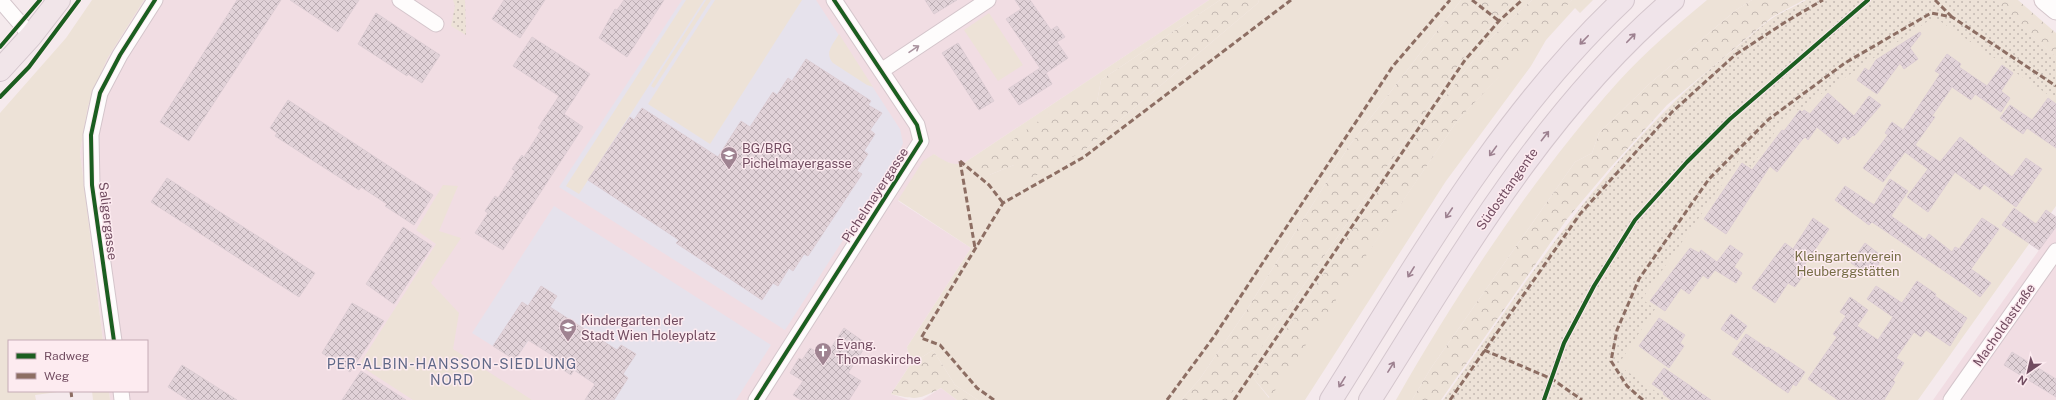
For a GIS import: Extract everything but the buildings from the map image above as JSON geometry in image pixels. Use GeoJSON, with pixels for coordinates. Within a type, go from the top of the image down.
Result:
{"type":"FeatureCollection","features":[{"type":"Feature","properties":{"kind":"highway"},"geometry":{"type":"LineString","coordinates":[[1331,400],[1432,239],[1505,135],[1571,53],[1623,0]]}},
{"type":"Feature","properties":{"kind":"highway","name":"Südosttangente"},"geometry":{"type":"LineString","coordinates":[[1370,400],[1458,259],[1531,154],[1596,75],[1634,35],[1672,0]]}},
{"type":"Feature","properties":{"kind":"main road"},"geometry":{"type":"LineString","coordinates":[[0,70],[31,36],[59,0]]}},
{"type":"Feature","properties":{"kind":"street","name":"Saligergasse"},"geometry":{"type":"LineString","coordinates":[[114,340],[92,186],[90,135],[100,93],[120,55],[155,0]]}},
{"type":"Feature","properties":{"kind":"street"},"geometry":{"type":"LineString","coordinates":[[400,0],[436,24]]}},
{"type":"Feature","properties":{"kind":"street","name":"Pichelmayergasse"},"geometry":{"type":"LineString","coordinates":[[756,400],[921,141],[917,126],[834,0]]}},
{"type":"Feature","properties":{"kind":"street"},"geometry":{"type":"LineString","coordinates":[[881,71],[972,5],[988,0]]}},
{"type":"Feature","properties":{"kind":"street"},"geometry":{"type":"LineString","coordinates":[[2044,0],[2056,10]]}},
{"type":"Feature","properties":{"kind":"street"},"geometry":{"type":"LineString","coordinates":[[8,4],[31,36]]}},
{"type":"Feature","properties":{"kind":"street","name":"Macholdastraße"},"geometry":{"type":"LineString","coordinates":[[1951,400],[2056,251]]}},
{"type":"Feature","properties":{"kind":"shaded area"},"geometry":{"type":"Polygon","coordinates":[[[144,0],[1209,0],[964,163],[956,165],[943,161],[934,154],[898,201],[971,248],[907,347],[910,365],[891,394],[909,400],[110,400],[109,392],[148,392],[148,340],[103,340],[80,152],[88,106],[107,59],[144,0]]]}},
{"type":"Feature","properties":{"kind":"shaded area","name":"BG/BRG Pichelmayergasse"},"geometry":{"type":"Polygon","coordinates":[[[682,0],[816,0],[900,129],[903,143],[899,153],[785,330],[559,187],[682,0]]]}},
{"type":"Feature","properties":{"kind":"shaded area"},"geometry":{"type":"Polygon","coordinates":[[[554,206],[771,345],[736,400],[585,400],[595,384],[574,370],[571,375],[559,368],[562,362],[529,340],[515,360],[472,333],[554,206]]]}},
{"type":"Feature","properties":{"kind":"shaded area"},"geometry":{"type":"Polygon","coordinates":[[[2056,227],[2056,400],[1933,400],[2039,250],[2056,227]]]}},
{"type":"Feature","properties":{"kind":"shaded area"},"geometry":{"type":"Polygon","coordinates":[[[941,388],[957,400],[922,400],[941,388]]]}},
{"type":"Feature","properties":{"kind":"green space"},"geometry":{"type":"Polygon","coordinates":[[[92,0],[144,0],[107,59],[88,106],[80,152],[103,340],[8,340],[8,392],[58,392],[35,395],[36,400],[0,400],[0,113],[66,38],[92,0]]]}},
{"type":"Feature","properties":{"kind":"green space"},"geometry":{"type":"Polygon","coordinates":[[[453,0],[465,0],[466,35],[451,26],[455,6],[453,0]]]}},
{"type":"Feature","properties":{"kind":"green space"},"geometry":{"type":"Polygon","coordinates":[[[686,0],[704,0],[579,194],[566,186],[686,0]]]}},
{"type":"Feature","properties":{"kind":"green space"},"geometry":{"type":"Polygon","coordinates":[[[706,0],[711,0],[654,88],[651,86],[706,0]]]}},
{"type":"Feature","properties":{"kind":"green space"},"geometry":{"type":"Polygon","coordinates":[[[715,0],[802,0],[710,144],[648,104],[715,0]]]}},
{"type":"Feature","properties":{"kind":"green space"},"geometry":{"type":"Polygon","coordinates":[[[1209,0],[1220,0],[1101,80],[1097,102],[989,175],[1014,165],[1082,152],[1258,3],[1259,0],[1461,0],[1349,146],[1246,311],[1199,380],[1181,400],[978,400],[955,385],[933,350],[910,365],[907,347],[971,248],[898,200],[923,161],[934,154],[948,162],[956,164],[964,163],[1209,0]]]}},
{"type":"Feature","properties":{"kind":"green space"},"geometry":{"type":"Polygon","coordinates":[[[1220,0],[1259,0],[1258,3],[1082,152],[1031,178],[1014,165],[989,175],[976,166],[1075,95],[1097,102],[1101,80],[1220,0]]]}},
{"type":"Feature","properties":{"kind":"green space"},"geometry":{"type":"Polygon","coordinates":[[[1461,0],[1513,0],[1464,57],[1280,319],[1227,400],[1181,400],[1199,380],[1246,311],[1349,146],[1461,0]]]}},
{"type":"Feature","properties":{"kind":"green space"},"geometry":{"type":"Polygon","coordinates":[[[1513,0],[1532,0],[1490,39],[1460,77],[1372,200],[1254,379],[1269,398],[1457,121],[1564,7],[1572,0],[1593,0],[1580,13],[1575,8],[1546,40],[1531,66],[1446,181],[1305,400],[1226,400],[1280,319],[1464,57],[1513,0]]]}},
{"type":"Feature","properties":{"kind":"green space"},"geometry":{"type":"Polygon","coordinates":[[[1532,0],[1572,0],[1457,121],[1270,398],[1254,379],[1372,200],[1460,77],[1490,39],[1532,0]]]}},
{"type":"Feature","properties":{"kind":"green space"},"geometry":{"type":"Polygon","coordinates":[[[1707,0],[1752,0],[1736,10],[1648,85],[1599,133],[1592,153],[1575,162],[1431,368],[1412,400],[1396,400],[1471,276],[1527,195],[1557,156],[1587,118],[1628,71],[1707,0]]]}},
{"type":"Feature","properties":{"kind":"green space"},"geometry":{"type":"Polygon","coordinates":[[[1752,0],[1804,0],[1772,17],[1667,105],[1610,168],[1567,219],[1441,400],[1412,400],[1431,368],[1575,162],[1592,153],[1599,133],[1648,85],[1736,10],[1752,0]]]}},
{"type":"Feature","properties":{"kind":"green space"},"geometry":{"type":"Polygon","coordinates":[[[1806,0],[1993,0],[2056,57],[2056,100],[1934,17],[1783,120],[1751,167],[1740,159],[1642,299],[1655,309],[1618,365],[1668,400],[1443,400],[1573,217],[1645,132],[1684,92],[1762,26],[1774,17],[1806,0]]]}},
{"type":"Feature","properties":{"kind":"green space","name":"Kleingartenverein Heuberggstätten"},"geometry":{"type":"Polygon","coordinates":[[[1993,0],[2056,57],[2056,206],[1918,400],[1537,400],[1815,32],[1993,0]]]}},
{"type":"Feature","properties":{"kind":"green space"},"geometry":{"type":"Polygon","coordinates":[[[1993,0],[2018,0],[2056,33],[2056,57],[1993,0]]]}},
{"type":"Feature","properties":{"kind":"green space"},"geometry":{"type":"Polygon","coordinates":[[[989,13],[1023,65],[998,81],[964,30],[989,13]]]}},
{"type":"Feature","properties":{"kind":"green space"},"geometry":{"type":"Polygon","coordinates":[[[839,34],[873,87],[867,85],[833,63],[830,59],[830,48],[839,34]]]}},
{"type":"Feature","properties":{"kind":"green space"},"geometry":{"type":"Polygon","coordinates":[[[443,185],[458,186],[439,231],[461,238],[431,283],[459,313],[453,349],[532,400],[413,400],[359,365],[436,244],[416,230],[443,185]]]}},
{"type":"Feature","properties":{"kind":"green space"},"geometry":{"type":"Polygon","coordinates":[[[933,350],[955,385],[978,400],[957,400],[941,388],[917,398],[891,394],[910,365],[933,350]]]}},
{"type":"Feature","properties":{"kind":"green space"},"geometry":{"type":"Polygon","coordinates":[[[92,392],[109,392],[110,400],[93,400],[92,392]]]}},
{"type":"Feature","properties":{"kind":"marked path"},"geometry":{"type":"LineString","coordinates":[[994,400],[977,388],[940,345],[921,338],[1003,203],[1084,157],[1291,0]]}},
{"type":"Feature","properties":{"kind":"marked path"},"geometry":{"type":"LineString","coordinates":[[1167,400],[1213,338],[1393,66],[1450,0]]}},
{"type":"Feature","properties":{"kind":"marked path"},"geometry":{"type":"LineString","coordinates":[[1472,0],[1499,21]]}},
{"type":"Feature","properties":{"kind":"marked path"},"geometry":{"type":"LineString","coordinates":[[1234,400],[1465,60],[1499,21],[1522,0]]}},
{"type":"Feature","properties":{"kind":"marked path"},"geometry":{"type":"LineString","coordinates":[[1450,400],[1580,214],[1672,112],[1735,55],[1787,21],[1823,0]]}},
{"type":"Feature","properties":{"kind":"marked path"},"geometry":{"type":"LineString","coordinates":[[1935,0],[1952,17]]}},
{"type":"Feature","properties":{"kind":"marked path"},"geometry":{"type":"LineString","coordinates":[[1643,400],[1627,386],[1611,361],[1617,330],[1639,279],[1709,179],[1769,119],[1845,63],[1931,13],[1952,17],[2056,86]]}},
{"type":"Feature","properties":{"kind":"marked path"},"geometry":{"type":"LineString","coordinates":[[960,161],[975,248]]}},
{"type":"Feature","properties":{"kind":"marked path"},"geometry":{"type":"LineString","coordinates":[[960,161],[989,185],[1003,203]]}},
{"type":"Feature","properties":{"kind":"marked path"},"geometry":{"type":"LineString","coordinates":[[1484,350],[1552,379],[1582,400]]}},
{"type":"Feature","properties":{"kind":"marked path"},"geometry":{"type":"LineString","coordinates":[[71,392],[72,400]]}},
{"type":"Feature","properties":{"kind":"cycle path"},"geometry":{"type":"LineString","coordinates":[[0,47],[40,0]]}},
{"type":"Feature","properties":{"kind":"cycle path"},"geometry":{"type":"LineString","coordinates":[[0,97],[29,67],[79,0]]}},
{"type":"Feature","properties":{"kind":"cycle path"},"geometry":{"type":"LineString","coordinates":[[114,340],[92,185],[91,135],[100,93],[120,55],[155,0]]}},
{"type":"Feature","properties":{"kind":"cycle path"},"geometry":{"type":"LineString","coordinates":[[756,400],[921,141],[917,125],[834,0]]}},
{"type":"Feature","properties":{"kind":"cycle path"},"geometry":{"type":"LineString","coordinates":[[1544,400],[1564,343],[1594,286],[1635,220],[1687,162],[1730,119],[1868,0]]}},
{"type":"Feature","properties":{"kind":"place","name":"BG/BRG Pichelmayergasse"},"geometry":{"type":"Point","coordinates":[729,170]}},
{"type":"Feature","properties":{"kind":"place","name":"Kindergarten der Stadt Wien Holeyplatz"},"geometry":{"type":"Point","coordinates":[568,342]}},
{"type":"Feature","properties":{"kind":"place","name":"Evang. Thomaskirche"},"geometry":{"type":"Point","coordinates":[823,366]}},
{"type":"Feature","properties":{"kind":"district","name":"PER-ALBIN-HANSSON-SIEDLUNG NORD"},"geometry":{"type":"Point","coordinates":[452,372]}}]}
